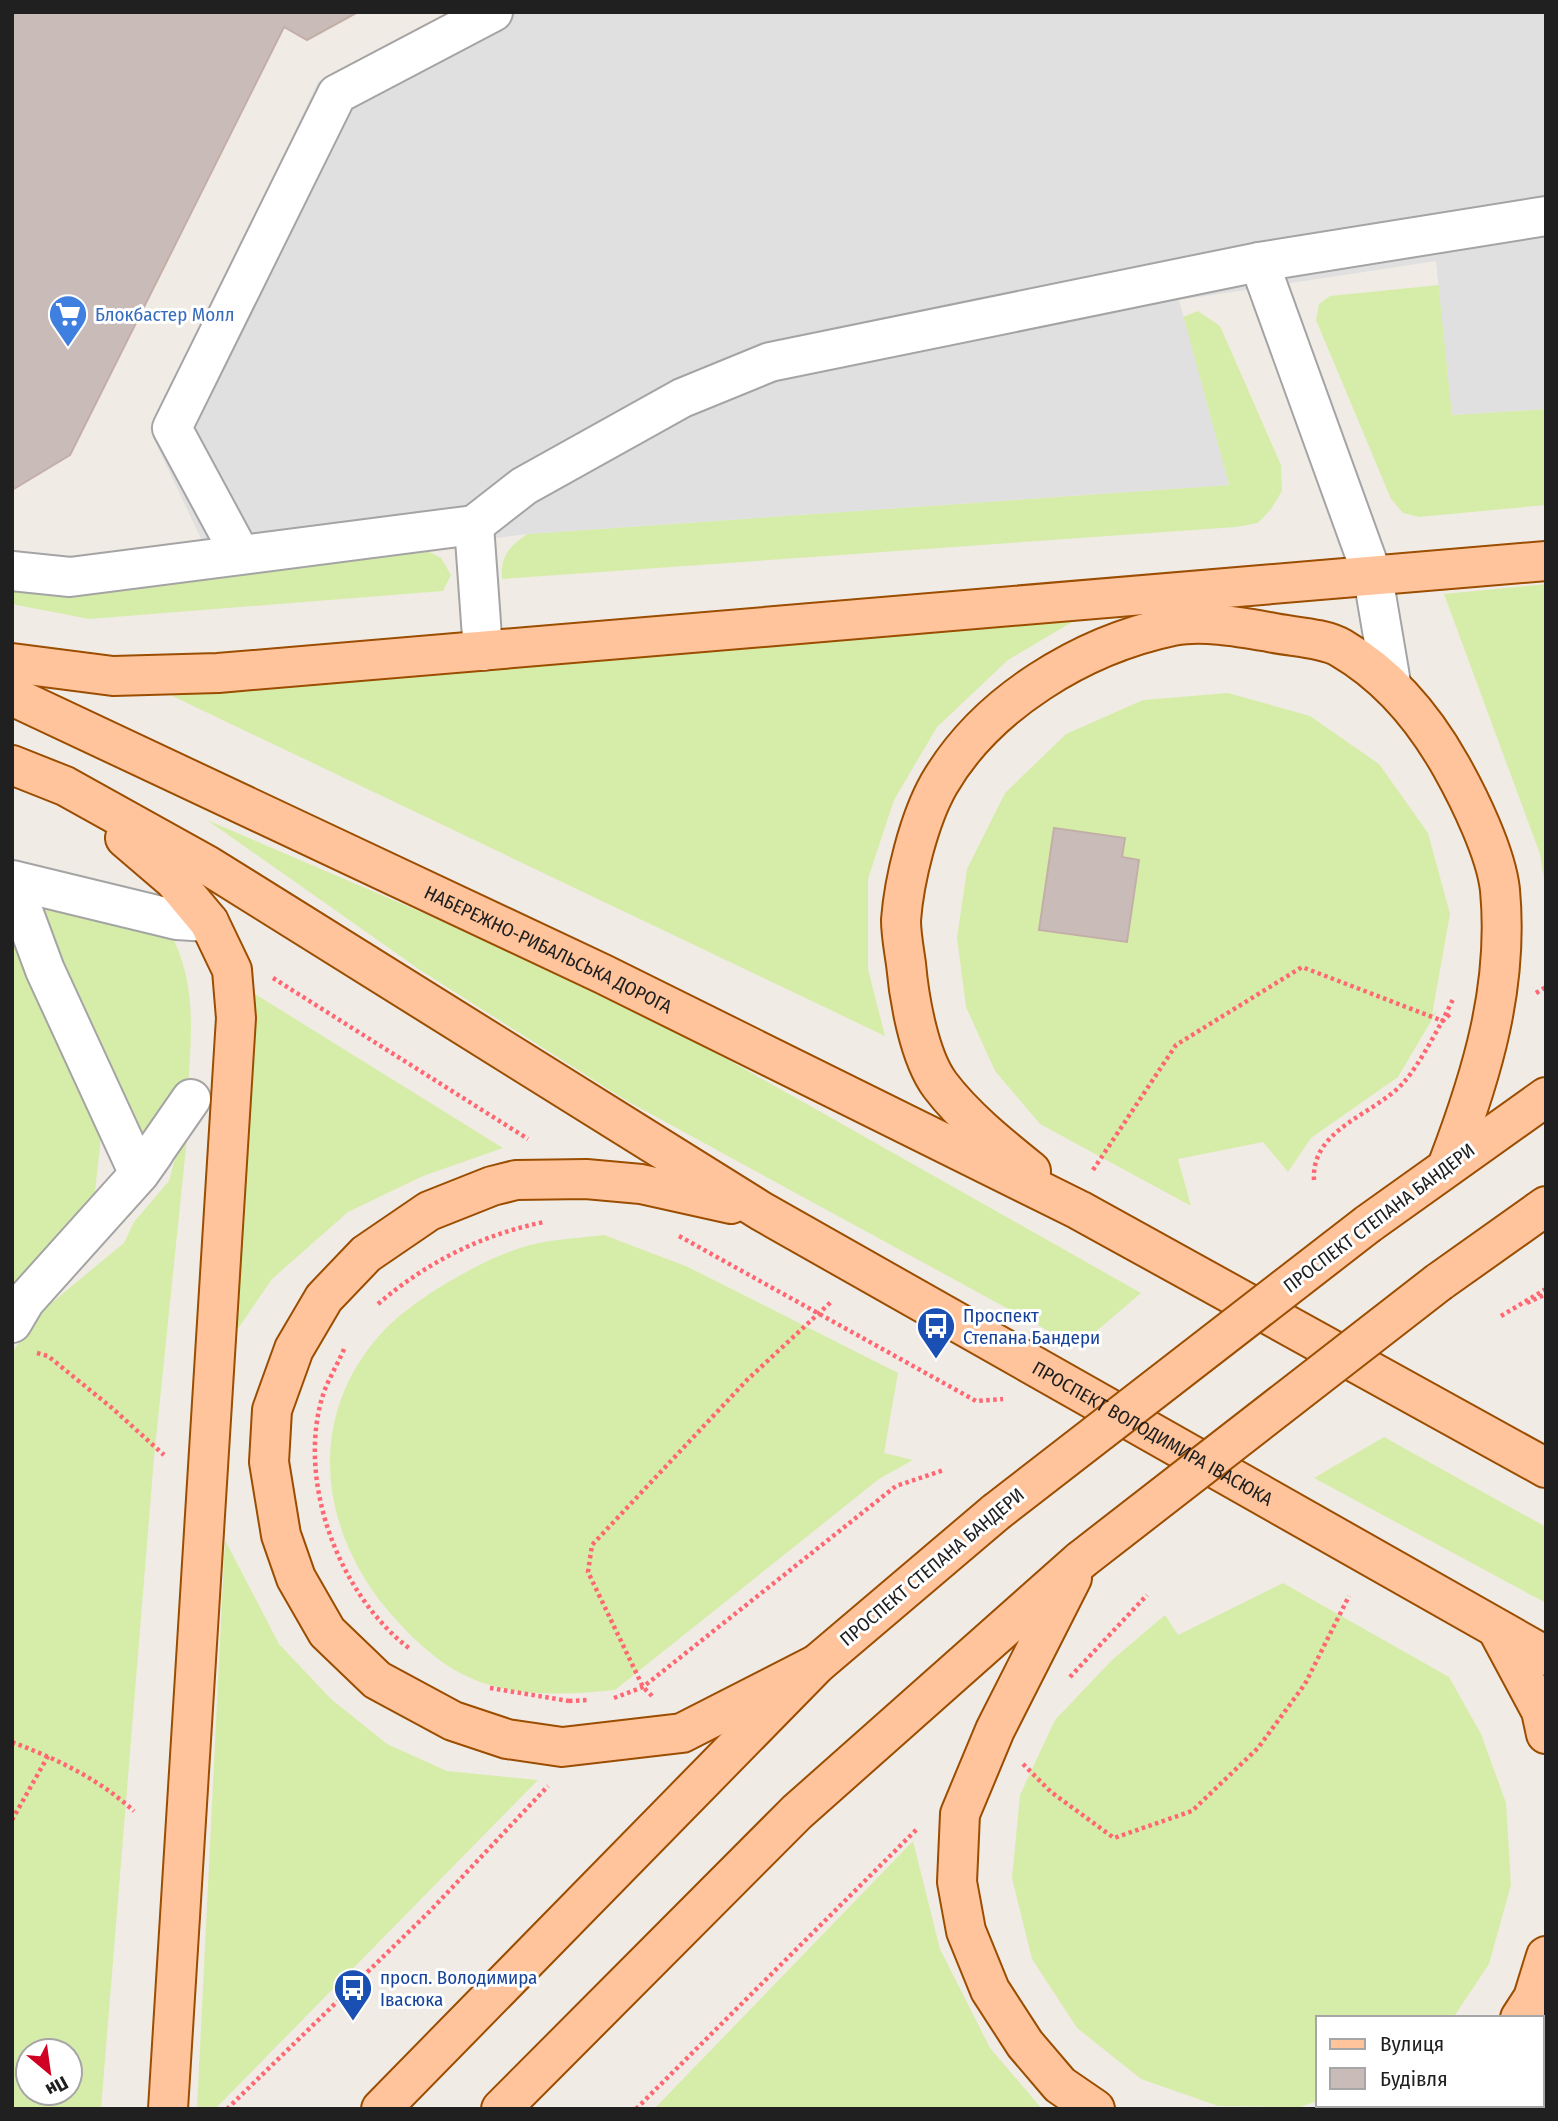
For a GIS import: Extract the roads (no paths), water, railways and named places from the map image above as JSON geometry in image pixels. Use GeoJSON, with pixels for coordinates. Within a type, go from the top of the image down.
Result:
{"type":"FeatureCollection","features":[{"type":"Feature","properties":{"kind":"main road"},"geometry":{"type":"LineString","coordinates":[[12,663],[113,676],[218,673],[1546,561]]}},
{"type":"Feature","properties":{"kind":"main road"},"geometry":{"type":"LineString","coordinates":[[1448,1164],[1488,1049],[1501,970],[1500,886],[1472,804],[1438,743],[1391,682],[1337,646],[1244,628],[1176,625],[1108,645],[1040,682],[977,731],[938,786],[914,849],[901,920],[908,988],[922,1043],[938,1083],[999,1144],[1079,1210],[1546,1468]]}},
{"type":"Feature","properties":{"kind":"main road","name":"НАБЕРЕЖНО-РИБАЛЬСЬКА ДОРОГА"},"geometry":{"type":"LineString","coordinates":[[12,696],[591,968],[1079,1210]]}},
{"type":"Feature","properties":{"kind":"main road"},"geometry":{"type":"LineString","coordinates":[[12,765],[65,786],[206,865],[761,1211]]}},
{"type":"Feature","properties":{"kind":"main road"},"geometry":{"type":"LineString","coordinates":[[65,786],[174,880],[209,922],[232,970],[236,1018],[168,2109]]}},
{"type":"Feature","properties":{"kind":"main road","name":"ПРОСПЕКТ СТЕПАНА БАНДЕРИ"},"geometry":{"type":"LineString","coordinates":[[380,2109],[817,1664],[996,1512],[1368,1224],[1448,1164],[1546,1097]]}},
{"type":"Feature","properties":{"kind":"main road"},"geometry":{"type":"LineString","coordinates":[[761,1211],[641,1184],[535,1179],[492,1186],[429,1211],[366,1254],[324,1298],[294,1349],[272,1410],[269,1462],[281,1535],[296,1578],[327,1632],[377,1680],[453,1721],[507,1739],[562,1746],[682,1733],[817,1664]]}},
{"type":"Feature","properties":{"kind":"main road"},"geometry":{"type":"LineString","coordinates":[[501,2109],[797,1812],[1081,1560],[1439,1282],[1546,1206]]}},
{"type":"Feature","properties":{"kind":"main road","name":"ПРОСПЕКТ ВОЛОДИМИРА ІВАСЮКА"},"geometry":{"type":"LineString","coordinates":[[761,1211],[1546,1656]]}},
{"type":"Feature","properties":{"kind":"main road"},"geometry":{"type":"LineString","coordinates":[[1081,1560],[995,1730],[960,1820],[957,1882],[964,1919],[990,1990],[1025,2044],[1060,2085],[1095,2109]]}},
{"type":"Feature","properties":{"kind":"main road"},"geometry":{"type":"LineString","coordinates":[[1497,1629],[1541,1712],[1546,1734]]}},
{"type":"Feature","properties":{"kind":"main road"},"geometry":{"type":"LineString","coordinates":[[1521,2016],[1533,1998],[1546,1956]]}},
{"type":"Feature","properties":{"kind":"lane"},"geometry":{"type":"LineString","coordinates":[[240,554],[172,428],[337,94],[493,12]]}},
{"type":"Feature","properties":{"kind":"lane"},"geometry":{"type":"LineString","coordinates":[[12,571],[70,577],[474,525],[524,486],[682,398],[770,362],[1259,262],[1546,216]]}},
{"type":"Feature","properties":{"kind":"lane"},"geometry":{"type":"LineString","coordinates":[[1259,262],[1373,577],[1391,682]]}},
{"type":"Feature","properties":{"kind":"lane"},"geometry":{"type":"LineString","coordinates":[[474,525],[483,651]]}},
{"type":"Feature","properties":{"kind":"lane"},"geometry":{"type":"LineString","coordinates":[[12,880],[177,920],[209,922]]}},
{"type":"Feature","properties":{"kind":"lane"},"geometry":{"type":"LineString","coordinates":[[12,880],[45,970],[139,1174]]}},
{"type":"Feature","properties":{"kind":"lane"},"geometry":{"type":"LineString","coordinates":[[18,1336],[24,1301],[139,1174],[191,1099]]}},
{"type":"Feature","properties":{"kind":"place","name":"Блокбастер Молл"},"geometry":{"type":"Point","coordinates":[68,348]}},
{"type":"Feature","properties":{"kind":"place","name":"Проспект Степана Бандери"},"geometry":{"type":"Point","coordinates":[936,1360]}},
{"type":"Feature","properties":{"kind":"place","name":"просп. Володимира Івасюка"},"geometry":{"type":"Point","coordinates":[353,2022]}}]}
